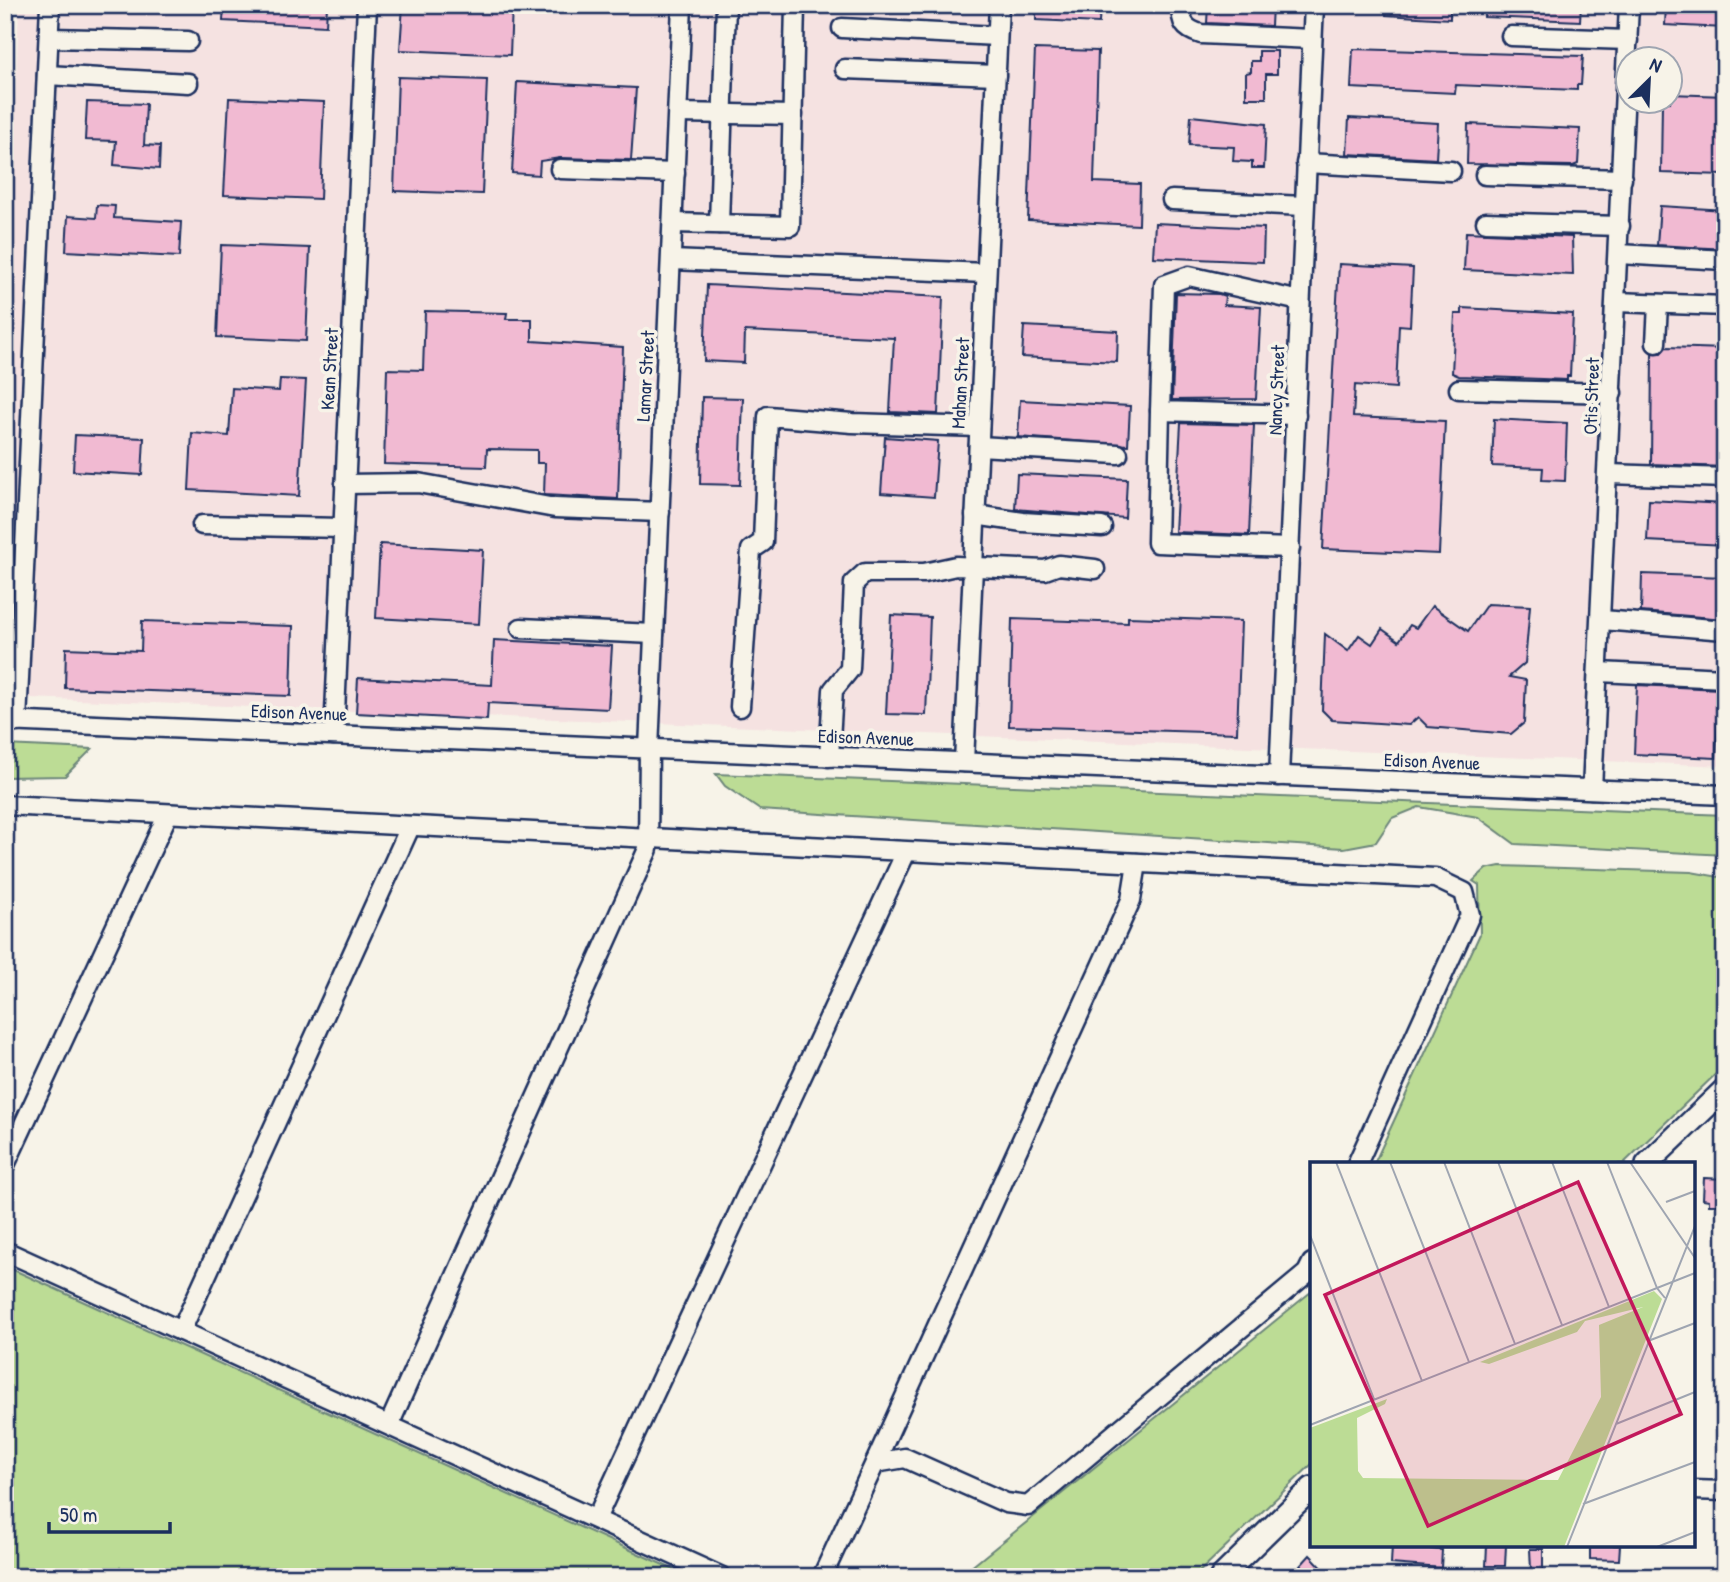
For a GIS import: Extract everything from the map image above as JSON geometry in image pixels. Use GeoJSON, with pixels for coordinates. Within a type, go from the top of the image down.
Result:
{"type":"FeatureCollection","features":[{"type":"Feature","properties":{"kind":"main road"},"geometry":{"type":"LineString","coordinates":[[1649,1162],[1725,1089]]}},
{"type":"Feature","properties":{"kind":"main road"},"geometry":{"type":"LineString","coordinates":[[1221,1577],[1310,1490]]}},
{"type":"Feature","properties":{"kind":"street"},"geometry":{"type":"LineString","coordinates":[[11,722],[50,5]]}},
{"type":"Feature","properties":{"kind":"street","name":"Kean Street"},"geometry":{"type":"LineString","coordinates":[[334,735],[367,5]]}},
{"type":"Feature","properties":{"kind":"street","name":"Lamar Street"},"geometry":{"type":"LineString","coordinates":[[390,1425],[648,849],[649,749],[682,5]]}},
{"type":"Feature","properties":{"kind":"street"},"geometry":{"type":"LineString","coordinates":[[719,224],[726,5]]}},
{"type":"Feature","properties":{"kind":"street"},"geometry":{"type":"LineString","coordinates":[[673,223],[790,226],[795,5]]}},
{"type":"Feature","properties":{"kind":"street","name":"Mahan Street"},"geometry":{"type":"LineString","coordinates":[[964,762],[999,5]]}},
{"type":"Feature","properties":{"kind":"street"},"geometry":{"type":"LineString","coordinates":[[1181,5],[1181,20],[1188,30],[1201,34],[1312,39]]}},
{"type":"Feature","properties":{"kind":"street","name":"Nancy Street"},"geometry":{"type":"LineString","coordinates":[[1279,776],[1314,5]]}},
{"type":"Feature","properties":{"kind":"street","name":"Otis Street"},"geometry":{"type":"LineString","coordinates":[[1592,789],[1609,474],[1629,5]]}},
{"type":"Feature","properties":{"kind":"street"},"geometry":{"type":"LineString","coordinates":[[842,29],[997,36]]}},
{"type":"Feature","properties":{"kind":"street"},"geometry":{"type":"LineString","coordinates":[[1511,36],[1628,40]]}},
{"type":"Feature","properties":{"kind":"street"},"geometry":{"type":"LineString","coordinates":[[49,38],[188,41]]}},
{"type":"Feature","properties":{"kind":"street"},"geometry":{"type":"LineString","coordinates":[[845,69],[996,75]]}},
{"type":"Feature","properties":{"kind":"street"},"geometry":{"type":"LineString","coordinates":[[47,75],[188,83]]}},
{"type":"Feature","properties":{"kind":"street"},"geometry":{"type":"LineString","coordinates":[[678,113],[793,115]]}},
{"type":"Feature","properties":{"kind":"street"},"geometry":{"type":"LineString","coordinates":[[1306,163],[1451,171]]}},
{"type":"Feature","properties":{"kind":"street"},"geometry":{"type":"LineString","coordinates":[[560,169],[675,173]]}},
{"type":"Feature","properties":{"kind":"street"},"geometry":{"type":"LineString","coordinates":[[1485,175],[1622,179]]}},
{"type":"Feature","properties":{"kind":"street"},"geometry":{"type":"LineString","coordinates":[[1172,200],[1304,206]]}},
{"type":"Feature","properties":{"kind":"street"},"geometry":{"type":"LineString","coordinates":[[1486,222],[1620,226]]}},
{"type":"Feature","properties":{"kind":"street"},"geometry":{"type":"LineString","coordinates":[[1619,254],[1725,260]]}},
{"type":"Feature","properties":{"kind":"street"},"geometry":{"type":"LineString","coordinates":[[672,260],[986,273]]}},
{"type":"Feature","properties":{"kind":"street"},"geometry":{"type":"LineString","coordinates":[[1290,548],[1157,543],[1164,285],[1189,276],[1300,301]]}},
{"type":"Feature","properties":{"kind":"street"},"geometry":{"type":"LineString","coordinates":[[1616,302],[1725,306]]}},
{"type":"Feature","properties":{"kind":"street"},"geometry":{"type":"LineString","coordinates":[[1656,343],[1658,304]]}},
{"type":"Feature","properties":{"kind":"street"},"geometry":{"type":"LineString","coordinates":[[1459,389],[1612,393]]}},
{"type":"Feature","properties":{"kind":"street"},"geometry":{"type":"LineString","coordinates":[[1160,411],[1296,415]]}},
{"type":"Feature","properties":{"kind":"street"},"geometry":{"type":"LineString","coordinates":[[740,707],[751,550],[763,541],[768,416],[852,423],[979,427]]}},
{"type":"Feature","properties":{"kind":"street"},"geometry":{"type":"LineString","coordinates":[[979,446],[1118,454]]}},
{"type":"Feature","properties":{"kind":"street"},"geometry":{"type":"LineString","coordinates":[[1609,474],[1725,478]]}},
{"type":"Feature","properties":{"kind":"street"},"geometry":{"type":"LineString","coordinates":[[345,484],[418,483],[555,508],[660,512]]}},
{"type":"Feature","properties":{"kind":"street"},"geometry":{"type":"LineString","coordinates":[[975,515],[1023,523],[1102,527]]}},
{"type":"Feature","properties":{"kind":"street"},"geometry":{"type":"LineString","coordinates":[[202,525],[343,528]]}},
{"type":"Feature","properties":{"kind":"street"},"geometry":{"type":"LineString","coordinates":[[830,757],[833,690],[850,669],[854,583],[864,573],[924,573],[956,566],[1045,570],[1059,565],[1095,569]]}},
{"type":"Feature","properties":{"kind":"street"},"geometry":{"type":"LineString","coordinates":[[1602,620],[1725,630]]}},
{"type":"Feature","properties":{"kind":"street"},"geometry":{"type":"LineString","coordinates":[[521,628],[654,634]]}},
{"type":"Feature","properties":{"kind":"street"},"geometry":{"type":"LineString","coordinates":[[1599,672],[1725,678]]}},
{"type":"Feature","properties":{"kind":"street","name":"Edison Avenue"},"geometry":{"type":"LineString","coordinates":[[11,722],[1725,795]]}},
{"type":"Feature","properties":{"kind":"street"},"geometry":{"type":"LineString","coordinates":[[5,805],[1435,877],[1464,892],[1470,915],[1358,1162]]}},
{"type":"Feature","properties":{"kind":"street"},"geometry":{"type":"LineString","coordinates":[[5,1165],[168,814]]}},
{"type":"Feature","properties":{"kind":"street"},"geometry":{"type":"LineString","coordinates":[[181,1331],[410,827]]}},
{"type":"Feature","properties":{"kind":"street"},"geometry":{"type":"LineString","coordinates":[[596,1519],[906,852]]}},
{"type":"Feature","properties":{"kind":"street"},"geometry":{"type":"LineString","coordinates":[[822,1577],[1131,900],[1137,863]]}},
{"type":"Feature","properties":{"kind":"street"},"geometry":{"type":"LineString","coordinates":[[5,1251],[722,1577]]}},
{"type":"Feature","properties":{"kind":"street"},"geometry":{"type":"LineString","coordinates":[[875,1463],[905,1458],[1006,1503],[1028,1506],[1307,1273],[1310,1267]]}},
{"type":"Feature","properties":{"kind":"street"},"geometry":{"type":"LineString","coordinates":[[1695,1490],[1725,1491]]}},
{"type":"Feature","properties":{"kind":"shaded area"},"geometry":{"type":"Polygon","coordinates":[[[19,5],[1725,5],[1725,766],[5,697],[5,376],[19,5]]]}},
{"type":"Feature","properties":{"kind":"green space"},"geometry":{"type":"Polygon","coordinates":[[[5,745],[92,749],[65,776],[5,777],[5,745]]]}},
{"type":"Feature","properties":{"kind":"green space"},"geometry":{"type":"Polygon","coordinates":[[[716,774],[1725,815],[1725,855],[1515,844],[1478,817],[1419,807],[1392,818],[1376,842],[1344,848],[760,810],[725,786],[716,774]]]}},
{"type":"Feature","properties":{"kind":"green space"},"geometry":{"type":"Polygon","coordinates":[[[1500,866],[1691,872],[1725,878],[1725,1065],[1625,1162],[1375,1162],[1480,934],[1479,885],[1473,881],[1486,869],[1500,866]]]}},
{"type":"Feature","properties":{"kind":"green space"},"geometry":{"type":"Polygon","coordinates":[[[5,1266],[690,1577],[5,1577],[5,1266]]]}},
{"type":"Feature","properties":{"kind":"green space"},"geometry":{"type":"Polygon","coordinates":[[[1310,1293],[1310,1466],[1194,1577],[959,1577],[1310,1293]]]}},
{"type":"Feature","properties":{"kind":"building"},"geometry":{"type":"Polygon","coordinates":[[[224,5],[327,5],[326,26],[223,21],[224,5]]]}},
{"type":"Feature","properties":{"kind":"building"},"geometry":{"type":"Polygon","coordinates":[[[403,5],[512,5],[510,55],[400,50],[403,5]]]}},
{"type":"Feature","properties":{"kind":"building"},"geometry":{"type":"Polygon","coordinates":[[[1036,5],[1100,5],[1099,23],[1036,20],[1036,5]]]}},
{"type":"Feature","properties":{"kind":"building"},"geometry":{"type":"Polygon","coordinates":[[[1208,5],[1272,5],[1271,26],[1207,23],[1208,5]]]}},
{"type":"Feature","properties":{"kind":"building"},"geometry":{"type":"Polygon","coordinates":[[[1386,5],[1450,5],[1450,19],[1386,15],[1386,5]]]}},
{"type":"Feature","properties":{"kind":"building"},"geometry":{"type":"Polygon","coordinates":[[[1484,5],[1581,5],[1580,21],[1484,17],[1484,5]]]}},
{"type":"Feature","properties":{"kind":"building"},"geometry":{"type":"Polygon","coordinates":[[[1666,5],[1725,5],[1725,28],[1665,25],[1666,5]]]}},
{"type":"Feature","properties":{"kind":"building"},"geometry":{"type":"Polygon","coordinates":[[[1035,49],[1098,51],[1094,182],[1140,184],[1139,225],[1028,220],[1035,49]]]}},
{"type":"Feature","properties":{"kind":"building"},"geometry":{"type":"Polygon","coordinates":[[[1353,49],[1583,56],[1581,85],[1577,85],[1577,90],[1456,85],[1455,93],[1351,88],[1353,49]]]}},
{"type":"Feature","properties":{"kind":"building"},"geometry":{"type":"Polygon","coordinates":[[[1259,51],[1277,51],[1277,74],[1266,74],[1266,98],[1246,98],[1246,73],[1251,72],[1251,61],[1259,61],[1259,51]]]}},
{"type":"Feature","properties":{"kind":"building"},"geometry":{"type":"Polygon","coordinates":[[[398,77],[487,80],[482,194],[394,191],[398,77]]]}},
{"type":"Feature","properties":{"kind":"building"},"geometry":{"type":"Polygon","coordinates":[[[517,82],[636,88],[631,160],[560,158],[540,161],[539,175],[512,173],[517,82]]]}},
{"type":"Feature","properties":{"kind":"building"},"geometry":{"type":"Polygon","coordinates":[[[1684,95],[1725,96],[1725,175],[1661,173],[1662,116],[1684,116],[1684,95]]]}},
{"type":"Feature","properties":{"kind":"building"},"geometry":{"type":"Polygon","coordinates":[[[229,98],[324,102],[320,199],[224,195],[229,98]]]}},
{"type":"Feature","properties":{"kind":"building"},"geometry":{"type":"Polygon","coordinates":[[[87,102],[146,104],[144,145],[160,146],[159,169],[114,165],[116,141],[85,140],[87,102]]]}},
{"type":"Feature","properties":{"kind":"building"},"geometry":{"type":"Polygon","coordinates":[[[1191,116],[1266,124],[1264,168],[1252,168],[1252,162],[1233,161],[1234,147],[1189,145],[1191,116]]]}},
{"type":"Feature","properties":{"kind":"building"},"geometry":{"type":"Polygon","coordinates":[[[1349,118],[1438,123],[1436,159],[1347,154],[1349,118]]]}},
{"type":"Feature","properties":{"kind":"building"},"geometry":{"type":"Polygon","coordinates":[[[1468,124],[1580,129],[1578,164],[1467,164],[1468,124]]]}},
{"type":"Feature","properties":{"kind":"building"},"geometry":{"type":"Polygon","coordinates":[[[97,205],[115,206],[114,218],[181,222],[179,257],[66,251],[68,216],[96,218],[97,205]]]}},
{"type":"Feature","properties":{"kind":"building"},"geometry":{"type":"Polygon","coordinates":[[[1660,206],[1725,210],[1725,249],[1657,245],[1660,206]]]}},
{"type":"Feature","properties":{"kind":"building"},"geometry":{"type":"Polygon","coordinates":[[[1155,223],[1264,228],[1263,262],[1153,257],[1155,223]]]}},
{"type":"Feature","properties":{"kind":"building"},"geometry":{"type":"Polygon","coordinates":[[[1466,232],[1572,237],[1573,275],[1464,270],[1466,232]]]}},
{"type":"Feature","properties":{"kind":"building"},"geometry":{"type":"Polygon","coordinates":[[[221,245],[310,248],[306,341],[217,337],[221,245]]]}},
{"type":"Feature","properties":{"kind":"building"},"geometry":{"type":"Polygon","coordinates":[[[1339,264],[1413,268],[1410,326],[1399,325],[1396,388],[1355,385],[1353,417],[1445,421],[1439,554],[1323,549],[1339,264]]]}},
{"type":"Feature","properties":{"kind":"building"},"geometry":{"type":"Polygon","coordinates":[[[707,285],[943,297],[938,414],[890,412],[894,338],[745,331],[744,363],[704,361],[707,285]]]}},
{"type":"Feature","properties":{"kind":"building"},"geometry":{"type":"Polygon","coordinates":[[[1176,293],[1219,294],[1225,296],[1224,305],[1261,307],[1256,399],[1172,400],[1176,293]]]}},
{"type":"Feature","properties":{"kind":"building"},"geometry":{"type":"Polygon","coordinates":[[[1462,308],[1573,314],[1570,376],[1567,376],[1567,380],[1459,376],[1452,373],[1455,314],[1462,314],[1462,308]]]}},
{"type":"Feature","properties":{"kind":"building"},"geometry":{"type":"Polygon","coordinates":[[[425,311],[507,313],[506,319],[532,319],[532,341],[623,347],[618,499],[544,495],[545,463],[537,463],[537,450],[487,449],[486,467],[384,464],[387,369],[423,370],[425,311]]]}},
{"type":"Feature","properties":{"kind":"building"},"geometry":{"type":"Polygon","coordinates":[[[1024,326],[1118,331],[1117,362],[1022,357],[1024,326]]]}},
{"type":"Feature","properties":{"kind":"building"},"geometry":{"type":"Polygon","coordinates":[[[1666,347],[1725,349],[1725,467],[1651,464],[1652,353],[1661,353],[1666,347]]]}},
{"type":"Feature","properties":{"kind":"building"},"geometry":{"type":"Polygon","coordinates":[[[280,379],[306,380],[299,496],[189,490],[192,433],[229,436],[232,388],[279,391],[280,379]]]}},
{"type":"Feature","properties":{"kind":"building"},"geometry":{"type":"Polygon","coordinates":[[[702,397],[743,398],[740,485],[700,484],[702,397]]]}},
{"type":"Feature","properties":{"kind":"building"},"geometry":{"type":"Polygon","coordinates":[[[1020,400],[1130,406],[1128,445],[1018,437],[1020,400]]]}},
{"type":"Feature","properties":{"kind":"building"},"geometry":{"type":"Polygon","coordinates":[[[1494,419],[1567,423],[1565,481],[1542,480],[1543,468],[1492,466],[1494,419]]]}},
{"type":"Feature","properties":{"kind":"building"},"geometry":{"type":"Polygon","coordinates":[[[1181,423],[1254,425],[1249,535],[1175,532],[1181,423]]]}},
{"type":"Feature","properties":{"kind":"building"},"geometry":{"type":"Polygon","coordinates":[[[75,435],[144,438],[142,475],[73,471],[75,435]]]}},
{"type":"Feature","properties":{"kind":"building"},"geometry":{"type":"Polygon","coordinates":[[[885,437],[938,441],[934,497],[881,493],[885,437]]]}},
{"type":"Feature","properties":{"kind":"building"},"geometry":{"type":"Polygon","coordinates":[[[1017,474],[1127,479],[1125,518],[1015,509],[1017,474]]]}},
{"type":"Feature","properties":{"kind":"building"},"geometry":{"type":"Polygon","coordinates":[[[1649,500],[1725,504],[1725,545],[1647,541],[1649,500]]]}},
{"type":"Feature","properties":{"kind":"building"},"geometry":{"type":"Polygon","coordinates":[[[380,544],[483,550],[479,624],[376,618],[380,544]]]}},
{"type":"Feature","properties":{"kind":"building"},"geometry":{"type":"Polygon","coordinates":[[[1642,574],[1725,577],[1725,619],[1641,612],[1642,574]]]}},
{"type":"Feature","properties":{"kind":"building"},"geometry":{"type":"Polygon","coordinates":[[[1487,604],[1530,606],[1525,663],[1509,677],[1526,680],[1524,723],[1511,734],[1428,727],[1418,717],[1409,725],[1332,720],[1322,710],[1325,634],[1348,651],[1359,635],[1372,644],[1382,629],[1399,641],[1410,625],[1416,628],[1432,606],[1468,631],[1487,604]]]}},
{"type":"Feature","properties":{"kind":"building"},"geometry":{"type":"Polygon","coordinates":[[[891,615],[930,617],[926,715],[886,714],[891,615]]]}},
{"type":"Feature","properties":{"kind":"building"},"geometry":{"type":"Polygon","coordinates":[[[1128,617],[1241,621],[1237,733],[1009,726],[1012,619],[1128,623],[1128,617]]]}},
{"type":"Feature","properties":{"kind":"building"},"geometry":{"type":"Polygon","coordinates":[[[142,621],[293,626],[291,696],[65,688],[66,648],[141,651],[142,621]]]}},
{"type":"Feature","properties":{"kind":"building"},"geometry":{"type":"Polygon","coordinates":[[[494,640],[612,646],[608,709],[488,703],[487,720],[356,713],[358,678],[492,685],[494,640]]]}},
{"type":"Feature","properties":{"kind":"building"},"geometry":{"type":"Polygon","coordinates":[[[1637,685],[1719,689],[1716,758],[1634,754],[1637,685]]]}},
{"type":"Feature","properties":{"kind":"building"},"geometry":{"type":"Polygon","coordinates":[[[1704,1178],[1725,1179],[1724,1205],[1709,1205],[1709,1200],[1703,1199],[1704,1178]]]}},
{"type":"Feature","properties":{"kind":"building"},"geometry":{"type":"Polygon","coordinates":[[[1392,1547],[1442,1550],[1441,1568],[1391,1564],[1392,1547]]]}},
{"type":"Feature","properties":{"kind":"building"},"geometry":{"type":"Polygon","coordinates":[[[1487,1547],[1506,1547],[1505,1566],[1486,1566],[1487,1547]]]}},
{"type":"Feature","properties":{"kind":"building"},"geometry":{"type":"Polygon","coordinates":[[[1590,1547],[1620,1547],[1619,1560],[1590,1559],[1590,1547]]]}},
{"type":"Feature","properties":{"kind":"building"},"geometry":{"type":"Polygon","coordinates":[[[1530,1549],[1543,1549],[1543,1570],[1531,1570],[1530,1549]]]}},
{"type":"Feature","properties":{"kind":"building"},"geometry":{"type":"Polygon","coordinates":[[[1310,1555],[1331,1577],[1290,1577],[1310,1555]]]}}]}
